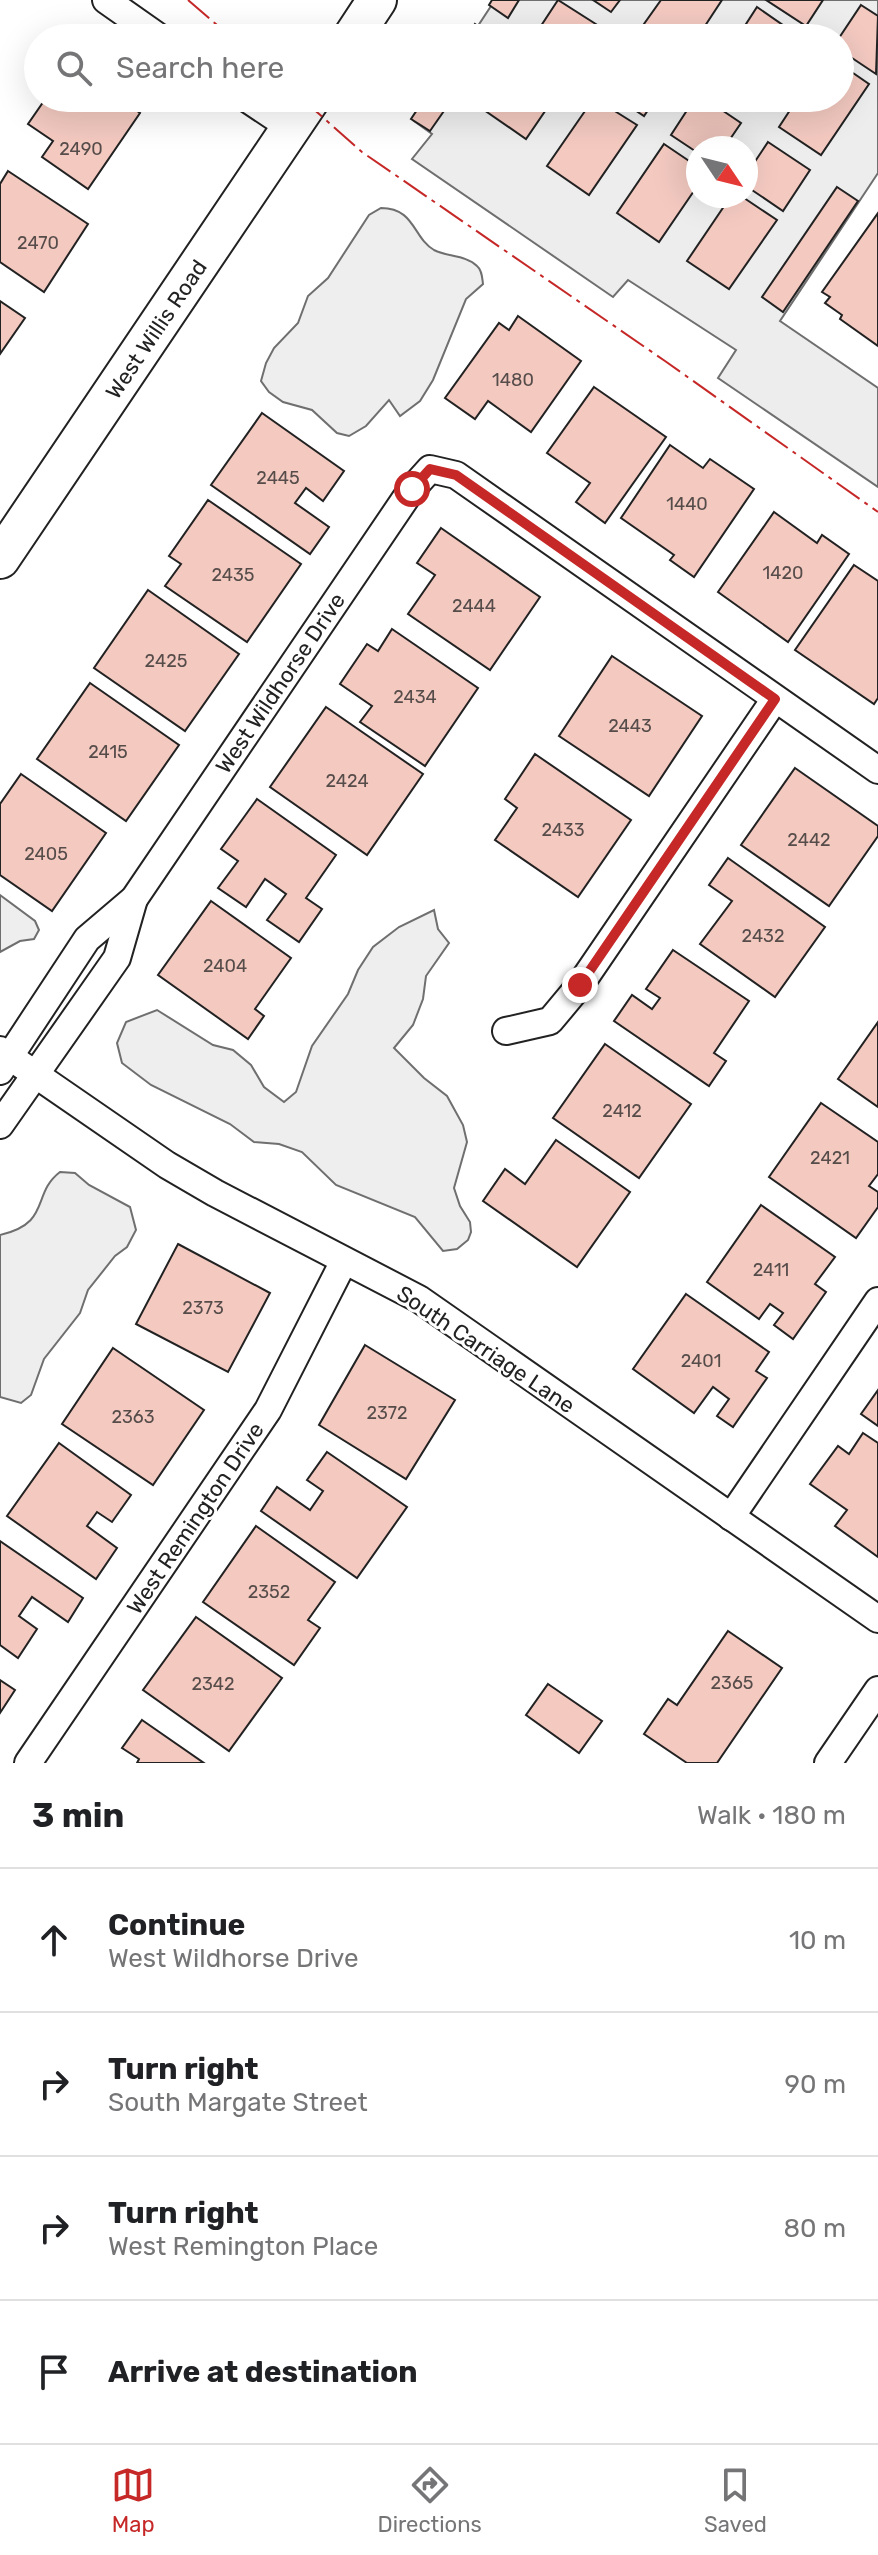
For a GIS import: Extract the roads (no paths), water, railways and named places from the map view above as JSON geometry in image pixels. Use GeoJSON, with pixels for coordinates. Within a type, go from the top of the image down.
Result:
{"type":"FeatureCollection","features":[{"type":"Feature","properties":{"kind":"street"},"geometry":{"type":"LineString","coordinates":[[106,0],[140,24]]}},
{"type":"Feature","properties":{"kind":"street"},"geometry":{"type":"LineString","coordinates":[[361,24],[377,0]]}},
{"type":"Feature","properties":{"kind":"street","name":"West Willis Road"},"geometry":{"type":"LineString","coordinates":[[0,559],[301,113]]}},
{"type":"Feature","properties":{"kind":"street","name":"West Wildhorse Drive"},"geometry":{"type":"LineString","coordinates":[[3,1059],[87,939],[134,899],[412,489],[430,469],[456,475],[775,699]]}},
{"type":"Feature","properties":{"kind":"street"},"geometry":{"type":"LineString","coordinates":[[506,1031],[550,1021],[580,985],[775,699],[878,770]]}},
{"type":"Feature","properties":{"kind":"street","name":"West Wildhorse Drive"},"geometry":{"type":"LineString","coordinates":[[0,1125],[117,958],[134,899]]}},
{"type":"Feature","properties":{"kind":"street","name":"South Carriage Lane"},"geometry":{"type":"LineString","coordinates":[[3,1059],[35,1074],[167,1165],[419,1299],[878,1619]]}},
{"type":"Feature","properties":{"kind":"street","name":"West Remington Drive"},"geometry":{"type":"LineString","coordinates":[[28,1763],[268,1410],[344,1261]]}},
{"type":"Feature","properties":{"kind":"street"},"geometry":{"type":"LineString","coordinates":[[731,1517],[878,1301]]}},
{"type":"Feature","properties":{"kind":"street"},"geometry":{"type":"LineString","coordinates":[[828,1763],[878,1690]]}}]}
